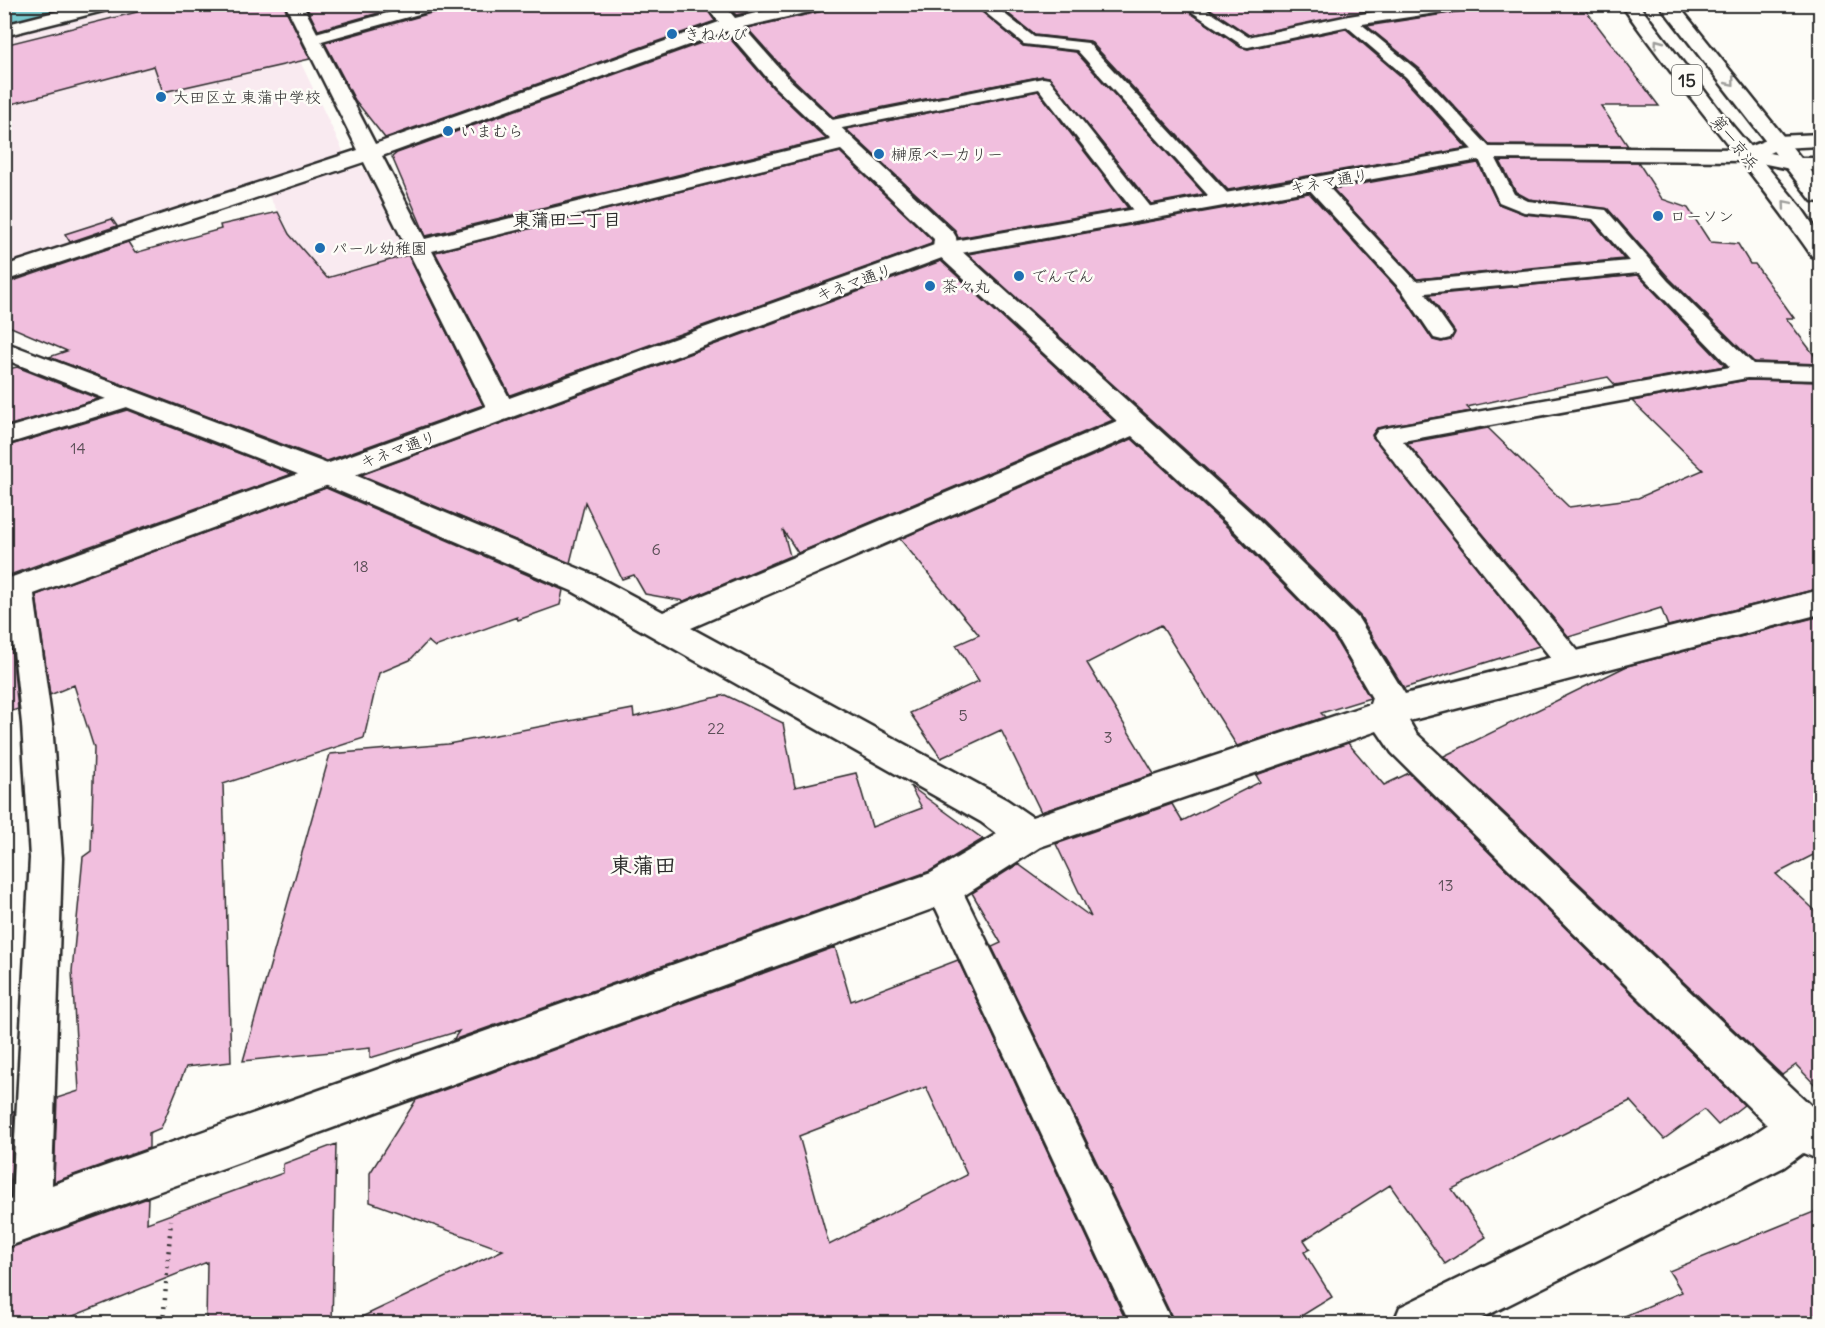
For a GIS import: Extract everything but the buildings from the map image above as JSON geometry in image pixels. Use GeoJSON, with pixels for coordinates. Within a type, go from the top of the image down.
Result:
{"type":"FeatureCollection","features":[{"type":"Feature","properties":{"kind":"main road"},"geometry":{"type":"LineString","coordinates":[[4,31],[109,4]]}},
{"type":"Feature","properties":{"kind":"main road"},"geometry":{"type":"LineString","coordinates":[[713,4],[782,83],[945,237],[945,249],[1240,519],[1347,627],[1389,697],[1385,715],[1404,743],[1811,1132],[1418,1323]]}},
{"type":"Feature","properties":{"kind":"main road"},"geometry":{"type":"LineString","coordinates":[[4,274],[368,154],[731,24],[821,4]]}},
{"type":"Feature","properties":{"kind":"main road"},"geometry":{"type":"LineString","coordinates":[[1331,4],[1353,21]]}},
{"type":"Feature","properties":{"kind":"main road"},"geometry":{"type":"LineString","coordinates":[[1248,42],[1353,21],[1463,4]]}},
{"type":"Feature","properties":{"kind":"main road","name":"第一京浜"},"geometry":{"type":"LineString","coordinates":[[1629,4],[1821,251]]}},
{"type":"Feature","properties":{"kind":"main road","name":"第一京浜"},"geometry":{"type":"LineString","coordinates":[[1667,4],[1821,196]]}},
{"type":"Feature","properties":{"kind":"main road"},"geometry":{"type":"LineString","coordinates":[[296,5],[368,154],[502,411]]}},
{"type":"Feature","properties":{"kind":"main road"},"geometry":{"type":"LineString","coordinates":[[1745,155],[1777,142],[1821,140]]}},
{"type":"Feature","properties":{"kind":"main road"},"geometry":{"type":"LineString","coordinates":[[417,248],[844,142]]}},
{"type":"Feature","properties":{"kind":"main road","name":"キネマ通り"},"geometry":{"type":"LineString","coordinates":[[12,590],[945,249],[1485,153],[1745,155]]}},
{"type":"Feature","properties":{"kind":"main road"},"geometry":{"type":"LineString","coordinates":[[1745,155],[1795,164],[1821,164]]}},
{"type":"Feature","properties":{"kind":"main road"},"geometry":{"type":"LineString","coordinates":[[4,350],[328,475],[583,583],[994,811],[1028,835]]}},
{"type":"Feature","properties":{"kind":"main road"},"geometry":{"type":"LineString","coordinates":[[663,626],[1135,424]]}},
{"type":"Feature","properties":{"kind":"main road"},"geometry":{"type":"LineString","coordinates":[[18,1220],[943,887],[1028,835],[1385,715],[1821,602]]}},
{"type":"Feature","properties":{"kind":"lane"},"geometry":{"type":"LineString","coordinates":[[311,39],[439,4]]}},
{"type":"Feature","properties":{"kind":"lane"},"geometry":{"type":"LineString","coordinates":[[982,4],[1030,41],[1082,46],[1223,200]]}},
{"type":"Feature","properties":{"kind":"lane"},"geometry":{"type":"LineString","coordinates":[[1187,4],[1248,42]]}},
{"type":"Feature","properties":{"kind":"lane"},"geometry":{"type":"LineString","coordinates":[[1353,21],[1412,74],[1485,153],[1506,198],[1524,206],[1599,214],[1644,266],[1747,371]]}},
{"type":"Feature","properties":{"kind":"lane"},"geometry":{"type":"LineString","coordinates":[[827,126],[1043,83],[1146,214]]}},
{"type":"Feature","properties":{"kind":"lane"},"geometry":{"type":"LineString","coordinates":[[1315,184],[1411,288],[1442,333]]}},
{"type":"Feature","properties":{"kind":"lane"},"geometry":{"type":"LineString","coordinates":[[1411,288],[1644,266]]}},
{"type":"Feature","properties":{"kind":"lane"},"geometry":{"type":"LineString","coordinates":[[1573,665],[1386,436],[1747,371],[1821,373]]}},
{"type":"Feature","properties":{"kind":"lane"},"geometry":{"type":"LineString","coordinates":[[4,437],[129,399]]}},
{"type":"Feature","properties":{"kind":"lane"},"geometry":{"type":"LineString","coordinates":[[12,590],[37,724],[46,858],[18,1220]]}},
{"type":"Feature","properties":{"kind":"lane"},"geometry":{"type":"LineString","coordinates":[[943,887],[1152,1323]]}},
{"type":"Feature","properties":{"kind":"path"},"geometry":{"type":"LineString","coordinates":[[162,1323],[175,1165]]}},
{"type":"Feature","properties":{"kind":"shaded area","name":"大田区立 東蒲中学校"},"geometry":{"type":"Polygon","coordinates":[[[140,5],[273,5],[345,155],[5,265],[5,38],[140,5]]]}},
{"type":"Feature","properties":{"kind":"shaded area","name":"パール幼稚園"},"geometry":{"type":"Polygon","coordinates":[[[358,166],[366,170],[439,313],[251,365],[178,268],[288,229],[268,195],[358,166]]]}},
{"type":"Feature","properties":{"kind":"water"},"geometry":{"type":"Polygon","coordinates":[[[5,5],[94,5],[5,28],[5,5]]]}},
{"type":"Feature","properties":{"kind":"place","name":"きねんび"},"geometry":{"type":"Point","coordinates":[672,34]}},
{"type":"Feature","properties":{"kind":"place","name":"大田区立 東蒲中学校"},"geometry":{"type":"Point","coordinates":[161,97]}},
{"type":"Feature","properties":{"kind":"place","name":"いまむら"},"geometry":{"type":"Point","coordinates":[448,131]}},
{"type":"Feature","properties":{"kind":"place","name":"榊原ベーカリー"},"geometry":{"type":"Point","coordinates":[879,154]}},
{"type":"Feature","properties":{"kind":"place","name":"ローソン"},"geometry":{"type":"Point","coordinates":[1658,216]}},
{"type":"Feature","properties":{"kind":"place","name":"パール幼稚園"},"geometry":{"type":"Point","coordinates":[320,248]}},
{"type":"Feature","properties":{"kind":"place","name":"でんでん"},"geometry":{"type":"Point","coordinates":[1019,276]}},
{"type":"Feature","properties":{"kind":"place","name":"茶々丸"},"geometry":{"type":"Point","coordinates":[930,286]}},
{"type":"Feature","properties":{"kind":"district","name":"東蒲田二丁目"},"geometry":{"type":"Point","coordinates":[567,219]}},
{"type":"Feature","properties":{"kind":"district","name":"東蒲田"},"geometry":{"type":"Point","coordinates":[643,865]}}]}
